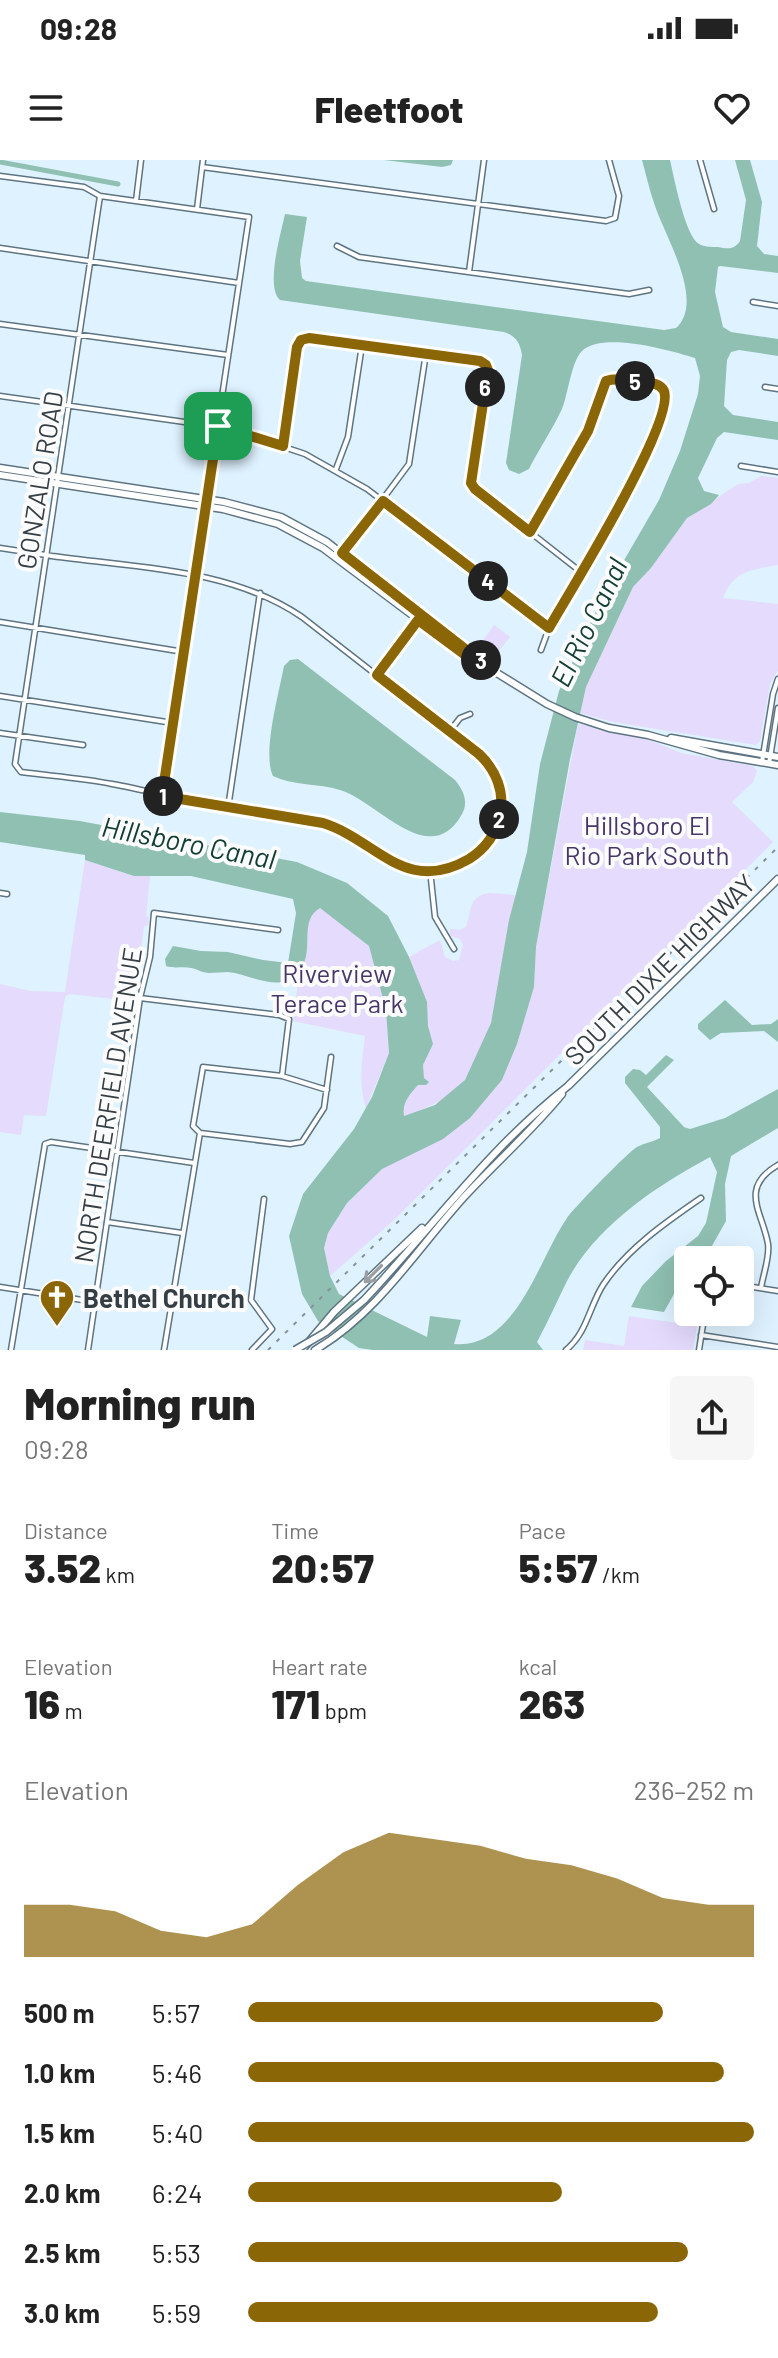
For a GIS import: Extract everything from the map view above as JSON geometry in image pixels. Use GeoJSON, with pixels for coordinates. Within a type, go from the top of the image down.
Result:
{"type":"FeatureCollection","features":[{"type":"Feature","properties":{"kind":"main road"},"geometry":{"type":"LineString","coordinates":[[0,468],[58,480],[243,505],[281,517],[310,532],[492,670],[547,704],[590,723],[769,758],[778,765]]}},
{"type":"Feature","properties":{"kind":"main road"},"geometry":{"type":"LineString","coordinates":[[0,475],[58,480]]}},
{"type":"Feature","properties":{"kind":"main road","name":"SOUTH DIXIE HIGHWAY"},"geometry":{"type":"LineString","coordinates":[[434,1218],[513,1136],[778,879]]}},
{"type":"Feature","properties":{"kind":"main road","name":"SOUTH DIXIE HIGHWAY"},"geometry":{"type":"LineString","coordinates":[[315,1350],[339,1335],[371,1307],[468,1192],[548,1111],[568,1086]]}},
{"type":"Feature","properties":{"kind":"main road"},"geometry":{"type":"LineString","coordinates":[[431,1235],[434,1218]]}},
{"type":"Feature","properties":{"kind":"main road"},"geometry":{"type":"LineString","coordinates":[[302,1350],[354,1293],[434,1218]]}},
{"type":"Feature","properties":{"kind":"main road"},"geometry":{"type":"LineString","coordinates":[[295,1350],[326,1332],[364,1300],[434,1218]]}},
{"type":"Feature","properties":{"kind":"street"},"geometry":{"type":"LineString","coordinates":[[136,201],[141,160]]}},
{"type":"Feature","properties":{"kind":"street"},"geometry":{"type":"LineString","coordinates":[[197,209],[203,160]]}},
{"type":"Feature","properties":{"kind":"street"},"geometry":{"type":"LineString","coordinates":[[469,272],[484,160]]}},
{"type":"Feature","properties":{"kind":"street"},"geometry":{"type":"LineString","coordinates":[[202,167],[606,221],[615,218],[619,196],[609,160]]}},
{"type":"Feature","properties":{"kind":"street"},"geometry":{"type":"LineString","coordinates":[[700,160],[714,209]]}},
{"type":"Feature","properties":{"kind":"street"},"geometry":{"type":"LineString","coordinates":[[0,176],[84,187],[100,196],[249,217],[207,502],[195,576],[162,796],[329,825],[354,836],[392,863],[411,869],[454,866],[476,854],[491,838],[500,813],[499,786],[490,766],[450,731],[302,617],[260,593],[225,581],[195,576],[0,548]]}},
{"type":"Feature","properties":{"kind":"street","name":"GONZALO ROAD"},"geometry":{"type":"LineString","coordinates":[[100,196],[15,764],[21,772],[110,784],[162,796]]}},
{"type":"Feature","properties":{"kind":"street"},"geometry":{"type":"LineString","coordinates":[[337,246],[359,257],[629,294],[649,290]]}},
{"type":"Feature","properties":{"kind":"street"},"geometry":{"type":"LineString","coordinates":[[0,248],[239,283]]}},
{"type":"Feature","properties":{"kind":"street"},"geometry":{"type":"LineString","coordinates":[[753,302],[778,306]]}},
{"type":"Feature","properties":{"kind":"street"},"geometry":{"type":"LineString","coordinates":[[0,324],[228,355]]}},
{"type":"Feature","properties":{"kind":"street"},"geometry":{"type":"LineString","coordinates":[[283,446],[297,347],[301,340],[309,338],[480,361],[488,370],[471,483],[581,572]]}},
{"type":"Feature","properties":{"kind":"street"},"geometry":{"type":"LineString","coordinates":[[336,469],[348,437],[362,345]]}},
{"type":"Feature","properties":{"kind":"street"},"geometry":{"type":"LineString","coordinates":[[340,556],[409,464],[426,353]]}},
{"type":"Feature","properties":{"kind":"street"},"geometry":{"type":"LineString","coordinates":[[530,532],[588,431],[606,381],[614,378],[663,388],[665,395],[648,449],[549,628],[541,650]]}},
{"type":"Feature","properties":{"kind":"street"},"geometry":{"type":"LineString","coordinates":[[765,387],[778,389]]}},
{"type":"Feature","properties":{"kind":"street"},"geometry":{"type":"LineString","coordinates":[[0,396],[218,426],[283,446],[336,469],[383,501],[549,628]]}},
{"type":"Feature","properties":{"kind":"street"},"geometry":{"type":"LineString","coordinates":[[741,466],[778,472]]}},
{"type":"Feature","properties":{"kind":"street"},"geometry":{"type":"LineString","coordinates":[[228,808],[260,593]]}},
{"type":"Feature","properties":{"kind":"street"},"geometry":{"type":"LineString","coordinates":[[377,675],[420,617]]}},
{"type":"Feature","properties":{"kind":"street"},"geometry":{"type":"LineString","coordinates":[[0,622],[184,652]]}},
{"type":"Feature","properties":{"kind":"street"},"geometry":{"type":"LineString","coordinates":[[769,758],[773,694],[778,679]]}},
{"type":"Feature","properties":{"kind":"street"},"geometry":{"type":"LineString","coordinates":[[0,696],[173,723]]}},
{"type":"Feature","properties":{"kind":"street"},"geometry":{"type":"LineString","coordinates":[[769,758],[778,708]]}},
{"type":"Feature","properties":{"kind":"street"},"geometry":{"type":"LineString","coordinates":[[450,731],[460,718],[470,714]]}},
{"type":"Feature","properties":{"kind":"street"},"geometry":{"type":"LineString","coordinates":[[0,733],[83,745]]}},
{"type":"Feature","properties":{"kind":"street"},"geometry":{"type":"LineString","coordinates":[[430,870],[435,917],[454,949]]}},
{"type":"Feature","properties":{"kind":"street"},"geometry":{"type":"LineString","coordinates":[[0,893],[7,894]]}},
{"type":"Feature","properties":{"kind":"street","name":"NORTH DEERFIELD AVENUE"},"geometry":{"type":"LineString","coordinates":[[88,1350],[140,998],[150,957],[154,913],[278,930]]}},
{"type":"Feature","properties":{"kind":"street"},"geometry":{"type":"LineString","coordinates":[[140,998],[279,1015],[289,1019],[282,1076]]}},
{"type":"Feature","properties":{"kind":"street"},"geometry":{"type":"LineString","coordinates":[[327,1090],[282,1076],[203,1067],[193,1126],[200,1133],[299,1144],[318,1119],[327,1090],[331,1057]]}},
{"type":"Feature","properties":{"kind":"street"},"geometry":{"type":"LineString","coordinates":[[164,1350],[200,1133]]}},
{"type":"Feature","properties":{"kind":"street"},"geometry":{"type":"LineString","coordinates":[[11,1350],[45,1144],[52,1142],[194,1163]]}},
{"type":"Feature","properties":{"kind":"street"},"geometry":{"type":"LineString","coordinates":[[761,1288],[768,1243],[757,1213],[756,1194],[762,1177],[778,1165]]}},
{"type":"Feature","properties":{"kind":"street"},"geometry":{"type":"LineString","coordinates":[[566,1350],[579,1338],[594,1300],[617,1268],[659,1227],[701,1198]]}},
{"type":"Feature","properties":{"kind":"street"},"geometry":{"type":"LineString","coordinates":[[252,1350],[272,1329],[251,1304],[264,1199]]}},
{"type":"Feature","properties":{"kind":"street"},"geometry":{"type":"LineString","coordinates":[[107,1222],[182,1233]]}},
{"type":"Feature","properties":{"kind":"street"},"geometry":{"type":"LineString","coordinates":[[0,1287],[95,1302]]}},
{"type":"Feature","properties":{"kind":"street"},"geometry":{"type":"LineString","coordinates":[[754,1287],[778,1291]]}},
{"type":"Feature","properties":{"kind":"street"},"geometry":{"type":"LineString","coordinates":[[699,1350],[703,1326]]}},
{"type":"Feature","properties":{"kind":"street"},"geometry":{"type":"LineString","coordinates":[[701,1335],[776,1348]]}},
{"type":"Feature","properties":{"kind":"green space"},"geometry":{"type":"Polygon","coordinates":[[[761,476],[778,478],[778,565],[744,573],[732,582],[723,598],[778,604],[778,670],[770,684],[760,741],[756,745],[613,722],[580,713],[586,687],[633,587],[651,568],[687,518],[738,484],[749,483],[761,476]]]}},
{"type":"Feature","properties":{"kind":"green space"},"geometry":{"type":"Polygon","coordinates":[[[494,625],[510,637],[494,657],[479,646],[494,625]]]}},
{"type":"Feature","properties":{"kind":"green space","name":"Hillsboro El Rio Park South"},"geometry":{"type":"Polygon","coordinates":[[[578,724],[649,740],[681,753],[753,766],[757,771],[753,782],[732,802],[773,842],[394,1220],[330,1276],[324,1248],[328,1233],[347,1203],[382,1169],[470,1118],[502,1080],[517,1044],[534,987],[536,947],[578,724]]]}},
{"type":"Feature","properties":{"kind":"green space"},"geometry":{"type":"Polygon","coordinates":[[[85,860],[134,876],[150,876],[148,926],[144,926],[137,979],[118,976],[114,999],[69,994],[65,997],[46,1116],[24,1115],[21,1135],[0,1132],[0,984],[30,991],[65,992],[85,860]]]}},
{"type":"Feature","properties":{"kind":"green space"},"geometry":{"type":"Polygon","coordinates":[[[489,893],[516,895],[487,1035],[461,1085],[438,1102],[404,1117],[409,1096],[418,1085],[426,1085],[428,1081],[424,1078],[423,1065],[433,1044],[426,1002],[409,957],[440,940],[445,957],[459,960],[463,945],[460,939],[449,935],[451,929],[466,927],[474,901],[489,893]]]}},
{"type":"Feature","properties":{"kind":"green space","name":"Riverview Terace Park"},"geometry":{"type":"Polygon","coordinates":[[[308,903],[324,910],[369,946],[386,1010],[389,1053],[366,1108],[361,1081],[365,1036],[293,1021],[308,903]]]}},
{"type":"Feature","properties":{"kind":"green space"},"geometry":{"type":"Polygon","coordinates":[[[629,1316],[674,1323],[674,1326],[697,1326],[693,1350],[583,1350],[585,1340],[624,1346],[629,1316]]]}},
{"type":"Feature","properties":{"kind":"water"},"geometry":{"type":"Polygon","coordinates":[[[384,160],[453,160],[451,165],[442,167],[384,160]]]}},
{"type":"Feature","properties":{"kind":"water","name":"Hillsboro Canal"},"geometry":{"type":"Polygon","coordinates":[[[642,160],[670,160],[681,205],[694,239],[703,246],[733,247],[740,241],[746,200],[735,160],[750,160],[762,202],[757,246],[764,254],[778,256],[778,273],[720,266],[715,292],[723,327],[731,332],[778,339],[778,356],[739,350],[731,352],[727,360],[724,406],[733,415],[778,422],[778,440],[724,432],[717,438],[698,478],[704,491],[719,495],[711,504],[687,518],[651,568],[633,587],[586,687],[536,947],[534,987],[517,1044],[502,1080],[470,1118],[443,1139],[382,1169],[347,1203],[328,1233],[324,1248],[330,1276],[339,1294],[427,1337],[430,1316],[461,1320],[454,1344],[476,1342],[494,1332],[510,1317],[567,1218],[580,1203],[631,1152],[660,1138],[660,1127],[625,1083],[625,1077],[633,1069],[646,1075],[666,1055],[674,1060],[647,1087],[684,1127],[690,1129],[725,1118],[778,1089],[778,1128],[731,1156],[725,1184],[726,1221],[712,1246],[685,1246],[698,1236],[706,1223],[717,1172],[710,1157],[648,1195],[611,1225],[594,1242],[567,1281],[537,1342],[543,1350],[359,1348],[318,1321],[302,1294],[289,1236],[303,1194],[354,1129],[372,1097],[389,1053],[386,1010],[369,946],[320,908],[310,918],[305,960],[290,979],[271,982],[228,972],[207,973],[188,967],[166,966],[165,959],[173,946],[288,963],[296,913],[293,899],[191,876],[134,876],[85,860],[85,855],[0,842],[0,812],[80,821],[297,862],[347,883],[388,916],[427,1002],[428,1026],[433,1044],[423,1065],[424,1078],[429,1082],[418,1085],[409,1096],[404,1116],[435,1105],[465,1080],[491,1023],[509,920],[527,852],[540,764],[559,691],[601,600],[659,500],[680,451],[698,394],[700,376],[695,358],[637,344],[592,345],[578,356],[558,417],[529,469],[519,474],[509,470],[506,463],[522,355],[514,338],[504,332],[280,300],[274,284],[278,246],[285,214],[307,217],[300,261],[302,278],[306,281],[664,330],[676,328],[684,316],[687,302],[680,267],[654,203],[642,160]]]}},
{"type":"Feature","properties":{"kind":"water"},"geometry":{"type":"Polygon","coordinates":[[[298,659],[455,780],[463,792],[465,805],[449,830],[434,836],[419,835],[340,790],[273,776],[269,753],[275,707],[284,666],[290,660],[298,659]]]}},
{"type":"Feature","properties":{"kind":"water"},"geometry":{"type":"Polygon","coordinates":[[[725,1000],[752,1025],[771,1024],[778,1019],[778,1042],[764,1031],[721,1033],[710,1040],[698,1029],[698,1024],[725,1000]]]}},
{"type":"Feature","properties":{"kind":"water"},"geometry":{"type":"Polygon","coordinates":[[[674,1255],[674,1294],[664,1312],[631,1307],[642,1286],[674,1255]]]}},
{"type":"Feature","properties":{"kind":"waterway"},"geometry":{"type":"LineString","coordinates":[[0,162],[118,184]]}},
{"type":"Feature","properties":{"kind":"railway"},"geometry":{"type":"LineString","coordinates":[[268,1350],[778,847]]}},
{"type":"Feature","properties":{"kind":"place","name":"Bethel Church"},"geometry":{"type":"Point","coordinates":[57,1328]}},
{"type":"Feature","properties":{"kind":"route"},"geometry":{"type":"LineString","coordinates":[[309,338],[480,361],[488,370],[471,483],[530,532],[588,431],[606,381],[614,378],[663,388],[665,395],[661,413],[640,467],[549,628],[383,501],[342,553],[492,670],[472,660],[418,620],[377,675],[479,754],[495,774],[501,797],[498,824],[480,851],[459,864],[430,870],[402,867],[375,853],[354,836],[323,823],[162,796],[218,426],[283,446],[297,347],[301,340],[309,338]]}},
{"type":"Feature","properties":{"kind":"water label","name":"El Rio Canal"},"geometry":{"type":"Point","coordinates":[588,622]}}]}
